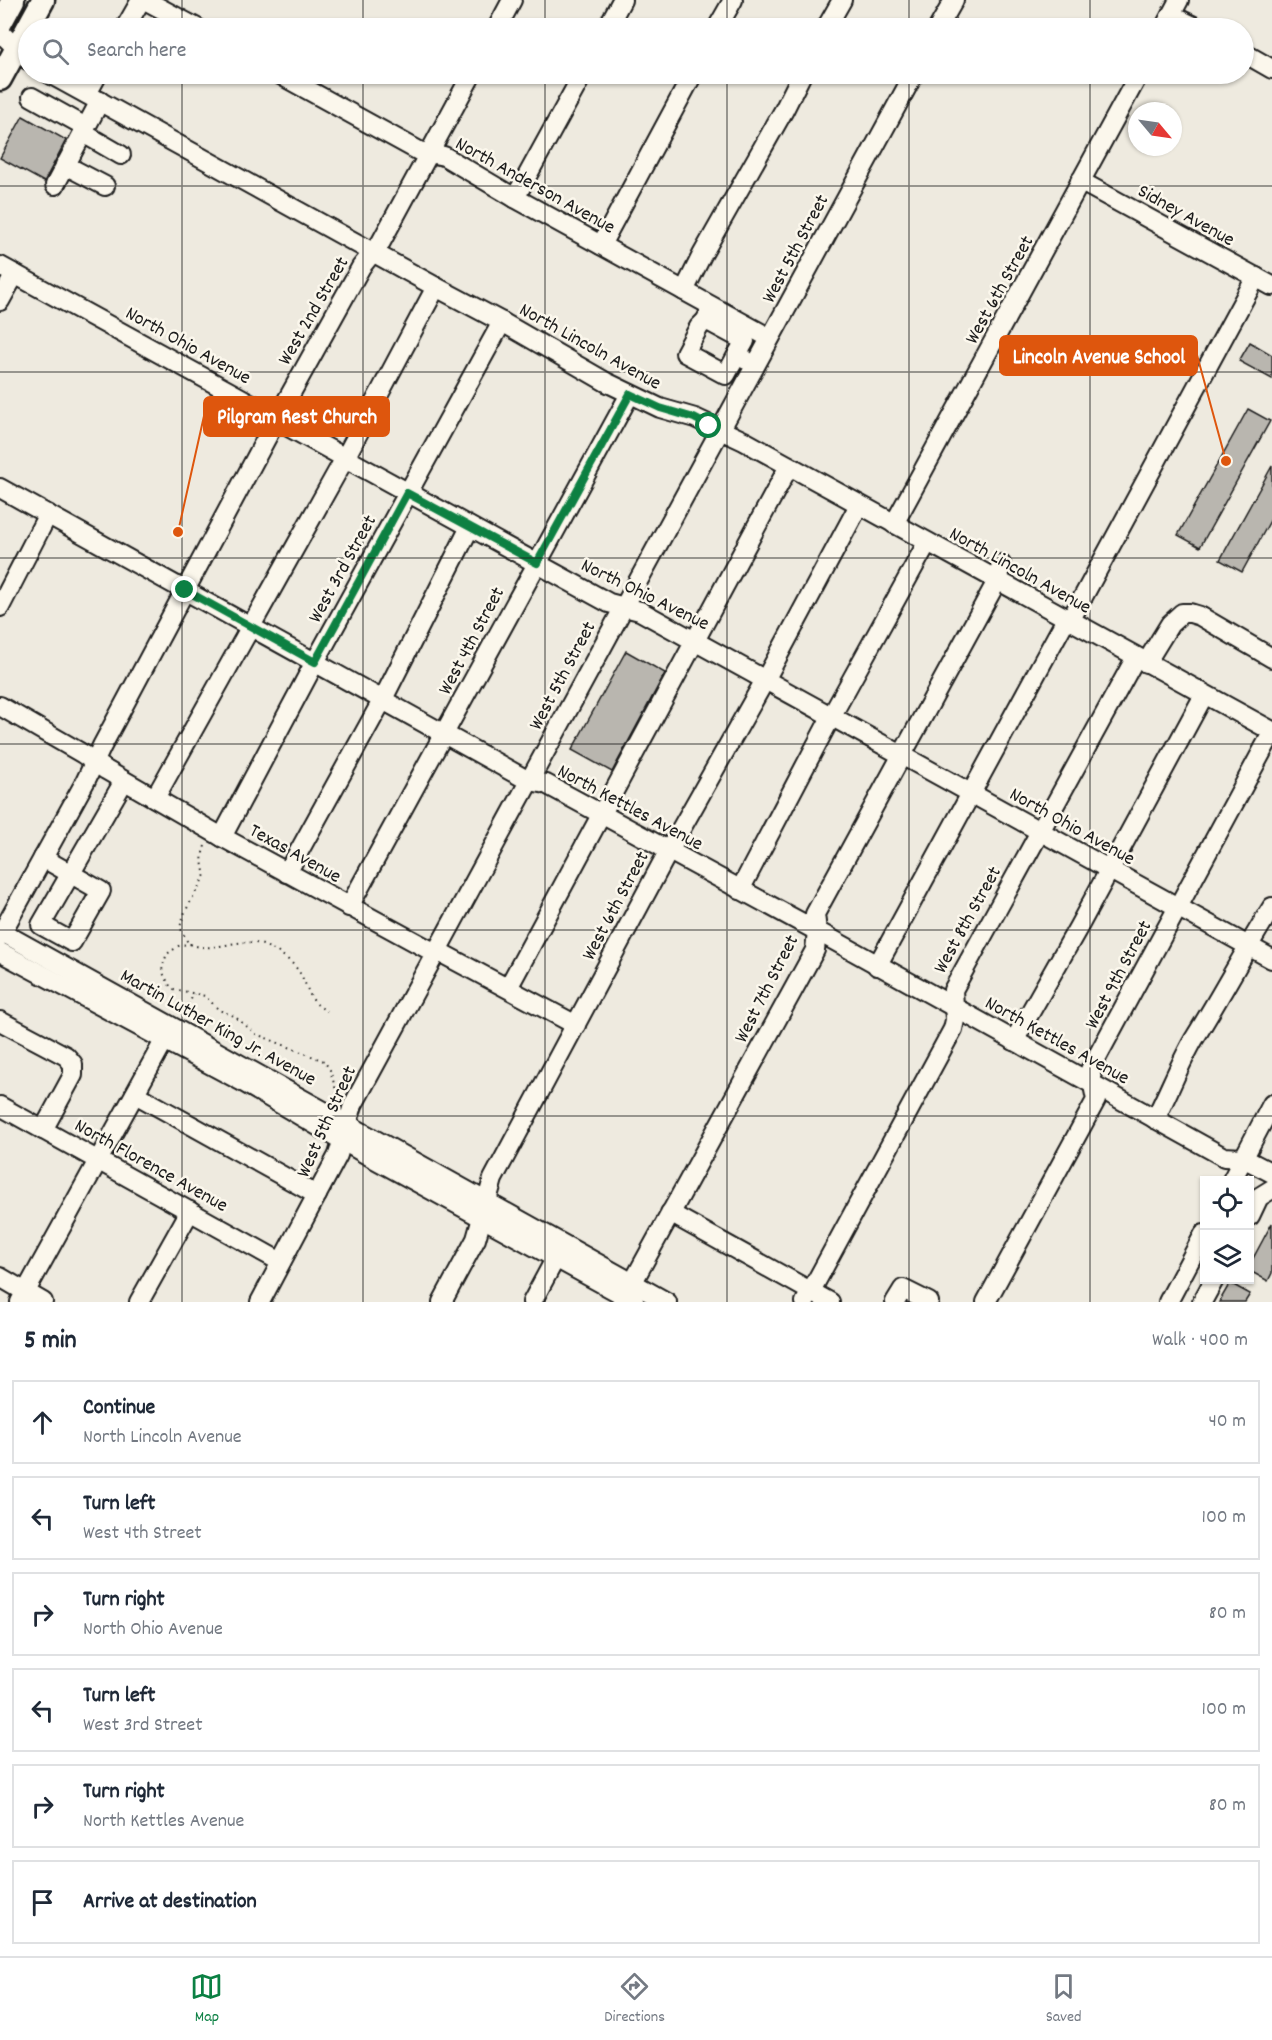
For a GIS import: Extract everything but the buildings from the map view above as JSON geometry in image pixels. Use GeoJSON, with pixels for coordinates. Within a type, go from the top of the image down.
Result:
{"type":"FeatureCollection","features":[{"type":"Feature","properties":{"kind":"main road"},"geometry":{"type":"LineString","coordinates":[[0,24],[13,0]]}},
{"type":"Feature","properties":{"kind":"main road"},"geometry":{"type":"LineString","coordinates":[[36,18],[43,0]]}},
{"type":"Feature","properties":{"kind":"main road"},"geometry":{"type":"LineString","coordinates":[[0,79],[18,59]]}},
{"type":"Feature","properties":{"kind":"street"},"geometry":{"type":"LineString","coordinates":[[131,18],[143,0],[178,18]]}},
{"type":"Feature","properties":{"kind":"street"},"geometry":{"type":"LineString","coordinates":[[502,18],[512,0]]}},
{"type":"Feature","properties":{"kind":"street"},"geometry":{"type":"LineString","coordinates":[[612,18],[622,0]]}},
{"type":"Feature","properties":{"kind":"street"},"geometry":{"type":"LineString","coordinates":[[723,18],[733,0]]}},
{"type":"Feature","properties":{"kind":"street"},"geometry":{"type":"LineString","coordinates":[[832,18],[842,0]]}},
{"type":"Feature","properties":{"kind":"street"},"geometry":{"type":"LineString","coordinates":[[944,18],[954,0]]}},
{"type":"Feature","properties":{"kind":"street"},"geometry":{"type":"LineString","coordinates":[[0,32],[18,51]]}},
{"type":"Feature","properties":{"kind":"street"},"geometry":{"type":"LineString","coordinates":[[1254,59],[1272,69]]}},
{"type":"Feature","properties":{"kind":"street","name":"North Lincoln Avenue"},"geometry":{"type":"LineString","coordinates":[[68,84],[630,394],[660,408],[694,418],[744,441],[927,543],[999,573],[1068,620],[1272,732]]}},
{"type":"Feature","properties":{"kind":"street"},"geometry":{"type":"LineString","coordinates":[[55,185],[85,130],[96,84]]}},
{"type":"Feature","properties":{"kind":"street","name":"North Anderson Avenue"},"geometry":{"type":"LineString","coordinates":[[297,84],[419,151],[444,156],[684,291],[709,313],[736,328],[770,338]]}},
{"type":"Feature","properties":{"kind":"street","name":"West 2nd Street"},"geometry":{"type":"LineString","coordinates":[[1,933],[85,782],[276,420],[361,267],[381,242],[466,84]]}},
{"type":"Feature","properties":{"kind":"street"},"geometry":{"type":"LineString","coordinates":[[515,198],[578,84]]}},
{"type":"Feature","properties":{"kind":"street"},"geometry":{"type":"LineString","coordinates":[[601,245],[688,84]]}},
{"type":"Feature","properties":{"kind":"street"},"geometry":{"type":"LineString","coordinates":[[684,291],[797,84]]}},
{"type":"Feature","properties":{"kind":"street","name":"West 5th Street"},"geometry":{"type":"LineString","coordinates":[[266,1300],[281,1262],[338,1155],[344,1132],[359,1095],[909,84]]}},
{"type":"Feature","properties":{"kind":"street","name":"West 6th Street"},"geometry":{"type":"LineString","coordinates":[[894,524],[1133,84]]}},
{"type":"Feature","properties":{"kind":"street"},"geometry":{"type":"LineString","coordinates":[[32,97],[121,155]]}},
{"type":"Feature","properties":{"kind":"street"},"geometry":{"type":"LineString","coordinates":[[65,165],[105,186]]}},
{"type":"Feature","properties":{"kind":"street","name":"Sidney Avenue"},"geometry":{"type":"LineString","coordinates":[[1080,181],[1266,278]]}},
{"type":"Feature","properties":{"kind":"street"},"geometry":{"type":"LineString","coordinates":[[0,301],[7,270]]}},
{"type":"Feature","properties":{"kind":"street","name":"North Ohio Avenue"},"geometry":{"type":"LineString","coordinates":[[7,270],[407,493],[609,603],[640,611],[1272,959]]}},
{"type":"Feature","properties":{"kind":"street"},"geometry":{"type":"LineString","coordinates":[[878,966],[970,794],[1068,620],[1266,278]]}},
{"type":"Feature","properties":{"kind":"street"},"geometry":{"type":"LineString","coordinates":[[155,798],[345,458],[436,287]]}},
{"type":"Feature","properties":{"kind":"street"},"geometry":{"type":"LineString","coordinates":[[709,313],[685,352],[726,375]]}},
{"type":"Feature","properties":{"kind":"street","name":"West 3rd Street"},"geometry":{"type":"LineString","coordinates":[[215,838],[315,662],[502,322]]}},
{"type":"Feature","properties":{"kind":"street"},"geometry":{"type":"LineString","coordinates":[[736,328],[745,341],[726,375],[728,384],[737,399]]}},
{"type":"Feature","properties":{"kind":"street"},"geometry":{"type":"LineString","coordinates":[[737,355],[755,365]]}},
{"type":"Feature","properties":{"kind":"street","name":"West 4th Street"},"geometry":{"type":"LineString","coordinates":[[349,907],[630,394]]}},
{"type":"Feature","properties":{"kind":"street"},"geometry":{"type":"LineString","coordinates":[[508,988],[789,466]]}},
{"type":"Feature","properties":{"kind":"street","name":"North Kettles Avenue"},"geometry":{"type":"LineString","coordinates":[[0,488],[530,781],[546,784],[817,931],[1224,1157],[1243,1158],[1272,1173]]}},
{"type":"Feature","properties":{"kind":"street","name":"West 6th Street"},"geometry":{"type":"LineString","coordinates":[[442,1302],[476,1239],[493,1179],[668,852],[765,680],[859,505]]}},
{"type":"Feature","properties":{"kind":"street"},"geometry":{"type":"LineString","coordinates":[[0,607],[48,514]]}},
{"type":"Feature","properties":{"kind":"street"},"geometry":{"type":"LineString","coordinates":[[287,873],[383,699],[470,527]]}},
{"type":"Feature","properties":{"kind":"street"},"geometry":{"type":"LineString","coordinates":[[740,890],[831,717],[927,543]]}},
{"type":"Feature","properties":{"kind":"street","name":"West 7th Street"},"geometry":{"type":"LineString","coordinates":[[629,1296],[638,1272],[815,950],[817,931],[814,914],[999,573]]}},
{"type":"Feature","properties":{"kind":"street","name":"West 8th Street"},"geometry":{"type":"LineString","coordinates":[[808,1297],[953,1029],[955,1009],[952,999],[953,990],[1039,831],[1141,660],[1182,612],[1200,616],[1272,658]]}},
{"type":"Feature","properties":{"kind":"street"},"geometry":{"type":"LineString","coordinates":[[1014,1041],[1204,695]]}},
{"type":"Feature","properties":{"kind":"street","name":"Texas Avenue"},"geometry":{"type":"LineString","coordinates":[[1,709],[155,798],[215,838],[287,873],[576,1025]]}},
{"type":"Feature","properties":{"kind":"street","name":"West 9th Street"},"geometry":{"type":"LineString","coordinates":[[986,1302],[1096,1100],[1090,1070],[1272,732]]}},
{"type":"Feature","properties":{"kind":"street"},"geometry":{"type":"LineString","coordinates":[[43,858],[70,874],[124,781]]}},
{"type":"Feature","properties":{"kind":"street"},"geometry":{"type":"LineString","coordinates":[[1155,1119],[1194,1040],[1204,1026],[1247,946],[1272,907]]}},
{"type":"Feature","properties":{"kind":"street","name":"Martin Luther King Jr. Avenue"},"geometry":{"type":"LineString","coordinates":[[1,933],[172,1029],[344,1132],[482,1219],[559,1251]]}},
{"type":"Feature","properties":{"kind":"street","name":"Martin Luther King Jr. Avenue"},"geometry":{"type":"LineString","coordinates":[[0,952],[172,1029]]}},
{"type":"Feature","properties":{"kind":"street"},"geometry":{"type":"LineString","coordinates":[[0,1021],[66,1056],[73,1064],[73,1075],[44,1130]]}},
{"type":"Feature","properties":{"kind":"street"},"geometry":{"type":"LineString","coordinates":[[23,1297],[172,1029]]}},
{"type":"Feature","properties":{"kind":"street"},"geometry":{"type":"LineString","coordinates":[[135,1094],[317,1195]]}},
{"type":"Feature","properties":{"kind":"street"},"geometry":{"type":"LineString","coordinates":[[1234,1176],[1272,1104]]}},
{"type":"Feature","properties":{"kind":"street","name":"North Florence Avenue"},"geometry":{"type":"LineString","coordinates":[[0,1106],[281,1262]]}},
{"type":"Feature","properties":{"kind":"street","name":"Martin Luther King Jr. Avenue"},"geometry":{"type":"LineString","coordinates":[[344,1132],[487,1201],[629,1296],[667,1302]]}},
{"type":"Feature","properties":{"kind":"street"},"geometry":{"type":"LineString","coordinates":[[1254,1208],[1259,1197],[1272,1189]]}},
{"type":"Feature","properties":{"kind":"street"},"geometry":{"type":"LineString","coordinates":[[139,1302],[190,1211]]}},
{"type":"Feature","properties":{"kind":"street"},"geometry":{"type":"LineString","coordinates":[[670,1213],[808,1297],[830,1302]]}},
{"type":"Feature","properties":{"kind":"street"},"geometry":{"type":"LineString","coordinates":[[1168,1302],[1200,1242]]}},
{"type":"Feature","properties":{"kind":"street"},"geometry":{"type":"LineString","coordinates":[[532,1302],[559,1251]]}},
{"type":"Feature","properties":{"kind":"street"},"geometry":{"type":"LineString","coordinates":[[0,1277],[23,1297],[43,1302]]}},
{"type":"Feature","properties":{"kind":"street"},"geometry":{"type":"LineString","coordinates":[[1202,1302],[1212,1284]]}},
{"type":"Feature","properties":{"kind":"street"},"geometry":{"type":"LineString","coordinates":[[895,1302],[903,1289],[929,1302]]}},
{"type":"Feature","properties":{"kind":"path"},"geometry":{"type":"LineString","coordinates":[[190,944],[180,927],[185,912],[205,875],[202,865],[203,852],[215,838]]}},
{"type":"Feature","properties":{"kind":"path"},"geometry":{"type":"LineString","coordinates":[[327,1011],[310,998],[303,978],[295,966],[284,956],[252,941],[205,949],[190,944],[180,945],[167,954],[162,967],[170,986],[205,996],[219,1010],[234,1016],[256,1034],[324,1061],[330,1070],[338,1097]]}},
{"type":"Feature","properties":{"kind":"path"},"geometry":{"type":"LineString","coordinates":[[172,1029],[194,994]]}},
{"type":"Feature","properties":{"kind":"place","name":"Lincoln Avenue School"},"geometry":{"type":"Point","coordinates":[1226,461]}},
{"type":"Feature","properties":{"kind":"place","name":"Pilgram Rest Church"},"geometry":{"type":"Point","coordinates":[178,532]}},
{"type":"Feature","properties":{"kind":"route"},"geometry":{"type":"LineString","coordinates":[[185,590],[315,662],[407,493],[537,563],[630,394],[709,426]]}}]}
